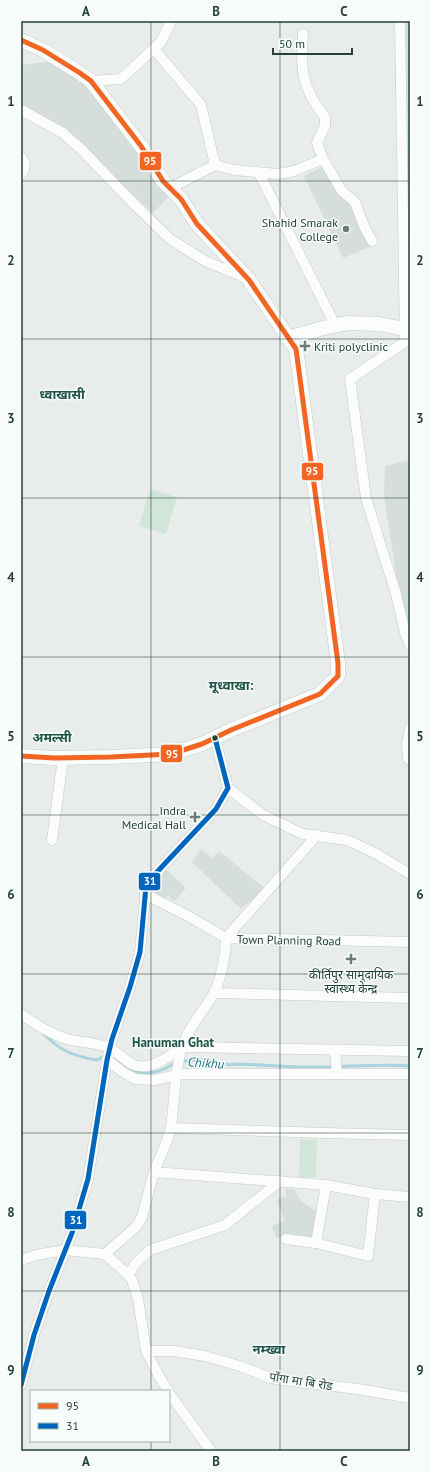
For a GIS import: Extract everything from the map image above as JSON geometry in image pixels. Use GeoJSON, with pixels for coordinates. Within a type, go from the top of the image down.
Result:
{"type":"FeatureCollection","features":[{"type":"Feature","properties":{"kind":"street"},"geometry":{"type":"LineString","coordinates":[[91,81],[121,79],[161,42],[171,21]]}},
{"type":"Feature","properties":{"kind":"street"},"geometry":{"type":"LineString","coordinates":[[400,21],[407,330],[405,342],[350,379],[366,498],[396,594],[405,633],[410,645]]}},
{"type":"Feature","properties":{"kind":"street"},"geometry":{"type":"LineString","coordinates":[[304,34],[301,55],[304,78],[310,96],[325,117],[325,126],[317,143],[323,159],[342,191],[355,202],[364,226],[372,240]]}},
{"type":"Feature","properties":{"kind":"street"},"geometry":{"type":"LineString","coordinates":[[21,40],[43,50],[91,81],[141,146],[163,181],[181,198],[197,224],[250,280],[287,338],[296,349],[338,663],[338,676],[320,694],[202,744],[171,754],[63,758],[21,756]]}},
{"type":"Feature","properties":{"kind":"street"},"geometry":{"type":"LineString","coordinates":[[154,49],[201,105],[215,165]]}},
{"type":"Feature","properties":{"kind":"street"},"geometry":{"type":"LineString","coordinates":[[21,110],[62,133],[81,149],[170,239],[205,261],[250,280]]}},
{"type":"Feature","properties":{"kind":"street"},"geometry":{"type":"LineString","coordinates":[[21,157],[25,167],[21,174]]}},
{"type":"Feature","properties":{"kind":"street"},"geometry":{"type":"LineString","coordinates":[[170,188],[215,165],[235,170],[278,174],[294,171],[323,159]]}},
{"type":"Feature","properties":{"kind":"street"},"geometry":{"type":"LineString","coordinates":[[259,173],[335,325]]}},
{"type":"Feature","properties":{"kind":"street"},"geometry":{"type":"LineString","coordinates":[[287,338],[335,325],[349,323],[379,324],[407,330]]}},
{"type":"Feature","properties":{"kind":"street"},"geometry":{"type":"LineString","coordinates":[[410,728],[407,744],[408,759],[410,760]]}},
{"type":"Feature","properties":{"kind":"street"},"geometry":{"type":"LineString","coordinates":[[215,738],[228,788],[263,815],[303,834],[347,840],[375,853],[410,874]]}},
{"type":"Feature","properties":{"kind":"street"},"geometry":{"type":"LineString","coordinates":[[52,840],[63,758]]}},
{"type":"Feature","properties":{"kind":"street"},"geometry":{"type":"LineString","coordinates":[[21,1385],[34,1335],[64,1250],[72,1233],[88,1179],[94,1134],[109,1053],[140,952],[146,886],[157,872],[216,809],[228,788]]}},
{"type":"Feature","properties":{"kind":"street"},"geometry":{"type":"LineString","coordinates":[[145,894],[226,938],[317,835]]}},
{"type":"Feature","properties":{"kind":"street","name":"Town Planning Road"},"geometry":{"type":"LineString","coordinates":[[181,1052],[186,1038],[214,992],[222,967],[226,948],[226,938],[410,942]]}},
{"type":"Feature","properties":{"kind":"street"},"geometry":{"type":"LineString","coordinates":[[214,992],[410,998]]}},
{"type":"Feature","properties":{"kind":"street"},"geometry":{"type":"LineString","coordinates":[[21,1014],[42,1029],[109,1053],[127,1062],[140,1066],[148,1066],[181,1052],[335,1050],[410,1051]]}},
{"type":"Feature","properties":{"kind":"street"},"geometry":{"type":"LineString","coordinates":[[335,1050],[336,1074]]}},
{"type":"Feature","properties":{"kind":"street"},"geometry":{"type":"LineString","coordinates":[[105,1254],[136,1226],[142,1217],[154,1172],[171,1128],[176,1074],[181,1052]]}},
{"type":"Feature","properties":{"kind":"street"},"geometry":{"type":"LineString","coordinates":[[109,1053],[123,1072],[135,1079],[154,1080],[176,1074],[410,1074]]}},
{"type":"Feature","properties":{"kind":"street"},"geometry":{"type":"LineString","coordinates":[[171,1128],[410,1135]]}},
{"type":"Feature","properties":{"kind":"street"},"geometry":{"type":"LineString","coordinates":[[154,1172],[326,1185],[375,1194],[410,1197]]}},
{"type":"Feature","properties":{"kind":"street"},"geometry":{"type":"LineString","coordinates":[[128,1274],[136,1263],[150,1250],[225,1225],[280,1181]]}},
{"type":"Feature","properties":{"kind":"street"},"geometry":{"type":"LineString","coordinates":[[316,1243],[326,1185]]}},
{"type":"Feature","properties":{"kind":"street"},"geometry":{"type":"LineString","coordinates":[[286,1239],[316,1243],[368,1256],[375,1194]]}},
{"type":"Feature","properties":{"kind":"street"},"geometry":{"type":"LineString","coordinates":[[21,1260],[36,1255],[64,1250],[105,1254],[128,1274],[132,1280],[138,1299],[146,1351],[167,1390]]}},
{"type":"Feature","properties":{"kind":"street","name":"पाँगा मा बि रोड"},"geometry":{"type":"LineString","coordinates":[[146,1351],[174,1351],[205,1356],[240,1366],[270,1378],[358,1389],[410,1398]]}},
{"type":"Feature","properties":{"kind":"street"},"geometry":{"type":"LineString","coordinates":[[170,1395],[211,1451]]}},
{"type":"Feature","properties":{"kind":"shaded area"},"geometry":{"type":"Polygon","coordinates":[[[403,21],[410,21],[410,316],[407,316],[403,21]]]}},
{"type":"Feature","properties":{"kind":"shaded area"},"geometry":{"type":"Polygon","coordinates":[[[65,59],[171,194],[153,213],[82,148],[21,109],[21,65],[65,59]]]}},
{"type":"Feature","properties":{"kind":"shaded area","name":"Shahid Smarak College"},"geometry":{"type":"Polygon","coordinates":[[[324,166],[353,211],[372,246],[343,258],[304,176],[324,166]]]}},
{"type":"Feature","properties":{"kind":"shaded area"},"geometry":{"type":"Polygon","coordinates":[[[410,460],[410,632],[405,633],[384,496],[385,466],[410,460]]]}},
{"type":"Feature","properties":{"kind":"shaded area"},"geometry":{"type":"Polygon","coordinates":[[[201,849],[213,858],[219,851],[266,889],[241,909],[192,862],[201,849]]]}},
{"type":"Feature","properties":{"kind":"shaded area"},"geometry":{"type":"Polygon","coordinates":[[[165,868],[186,888],[174,901],[168,895],[163,900],[148,886],[165,868]]]}},
{"type":"Feature","properties":{"kind":"shaded area"},"geometry":{"type":"Polygon","coordinates":[[[285,1189],[295,1189],[295,1192],[301,1201],[319,1213],[314,1239],[304,1240],[303,1236],[295,1235],[295,1239],[276,1238],[272,1226],[285,1220],[277,1201],[281,1196],[284,1198],[287,1197],[285,1189]]]}},
{"type":"Feature","properties":{"kind":"green space"},"geometry":{"type":"Polygon","coordinates":[[[150,489],[177,497],[166,534],[139,526],[150,489]]]}},
{"type":"Feature","properties":{"kind":"green space"},"geometry":{"type":"Polygon","coordinates":[[[300,1139],[317,1140],[316,1177],[299,1177],[300,1139]]]}},
{"type":"Feature","properties":{"kind":"waterway","name":"Chikhu"},"geometry":{"type":"LineString","coordinates":[[43,1033],[67,1052],[81,1057],[97,1060],[102,1057],[105,1058]]}},
{"type":"Feature","properties":{"kind":"waterway","name":"Chikhu"},"geometry":{"type":"LineString","coordinates":[[181,1062],[206,1060],[230,1065],[242,1064],[299,1067],[385,1065],[410,1066]]}},
{"type":"Feature","properties":{"kind":"waterway","name":"Chikhu"},"geometry":{"type":"LineString","coordinates":[[118,1062],[134,1071],[145,1073],[151,1073],[164,1069],[175,1063]]}},
{"type":"Feature","properties":{"kind":"transit line","name":"95"},"geometry":{"type":"LineString","coordinates":[[21,40],[43,50],[91,81],[141,146],[163,181],[181,199],[197,224],[249,280],[296,349],[338,663],[338,676],[320,694],[231,730],[202,744],[171,754],[54,758],[21,756]]}},
{"type":"Feature","properties":{"kind":"transit line","name":"31"},"geometry":{"type":"LineString","coordinates":[[21,1385],[34,1335],[49,1291],[72,1233],[88,1179],[107,1060],[112,1039],[130,987],[140,952],[146,886],[157,872],[216,809],[228,788],[215,738]]}},
{"type":"Feature","properties":{"kind":"place","name":"Shahid Smarak College"},"geometry":{"type":"Point","coordinates":[346,229]}},
{"type":"Feature","properties":{"kind":"place","name":"Kriti polyclinic"},"geometry":{"type":"Point","coordinates":[305,346]}},
{"type":"Feature","properties":{"kind":"place","name":"Indra Medical Hall"},"geometry":{"type":"Point","coordinates":[195,817]}},
{"type":"Feature","properties":{"kind":"place","name":"कीर्तिपुर सामुदायिक स्वास्थ्य केन्द्र"},"geometry":{"type":"Point","coordinates":[351,959]}},
{"type":"Feature","properties":{"kind":"district","name":"ध्वाखासी"},"geometry":{"type":"Point","coordinates":[62,394]}},
{"type":"Feature","properties":{"kind":"district","name":"मूध्वाखा:"},"geometry":{"type":"Point","coordinates":[231,685]}},
{"type":"Feature","properties":{"kind":"district","name":"अमल्सी"},"geometry":{"type":"Point","coordinates":[52,737]}},
{"type":"Feature","properties":{"kind":"district","name":"Hanuman Ghat"},"geometry":{"type":"Point","coordinates":[173,1042]}},
{"type":"Feature","properties":{"kind":"district","name":"नम्ख्वा"},"geometry":{"type":"Point","coordinates":[269,1349]}}]}
